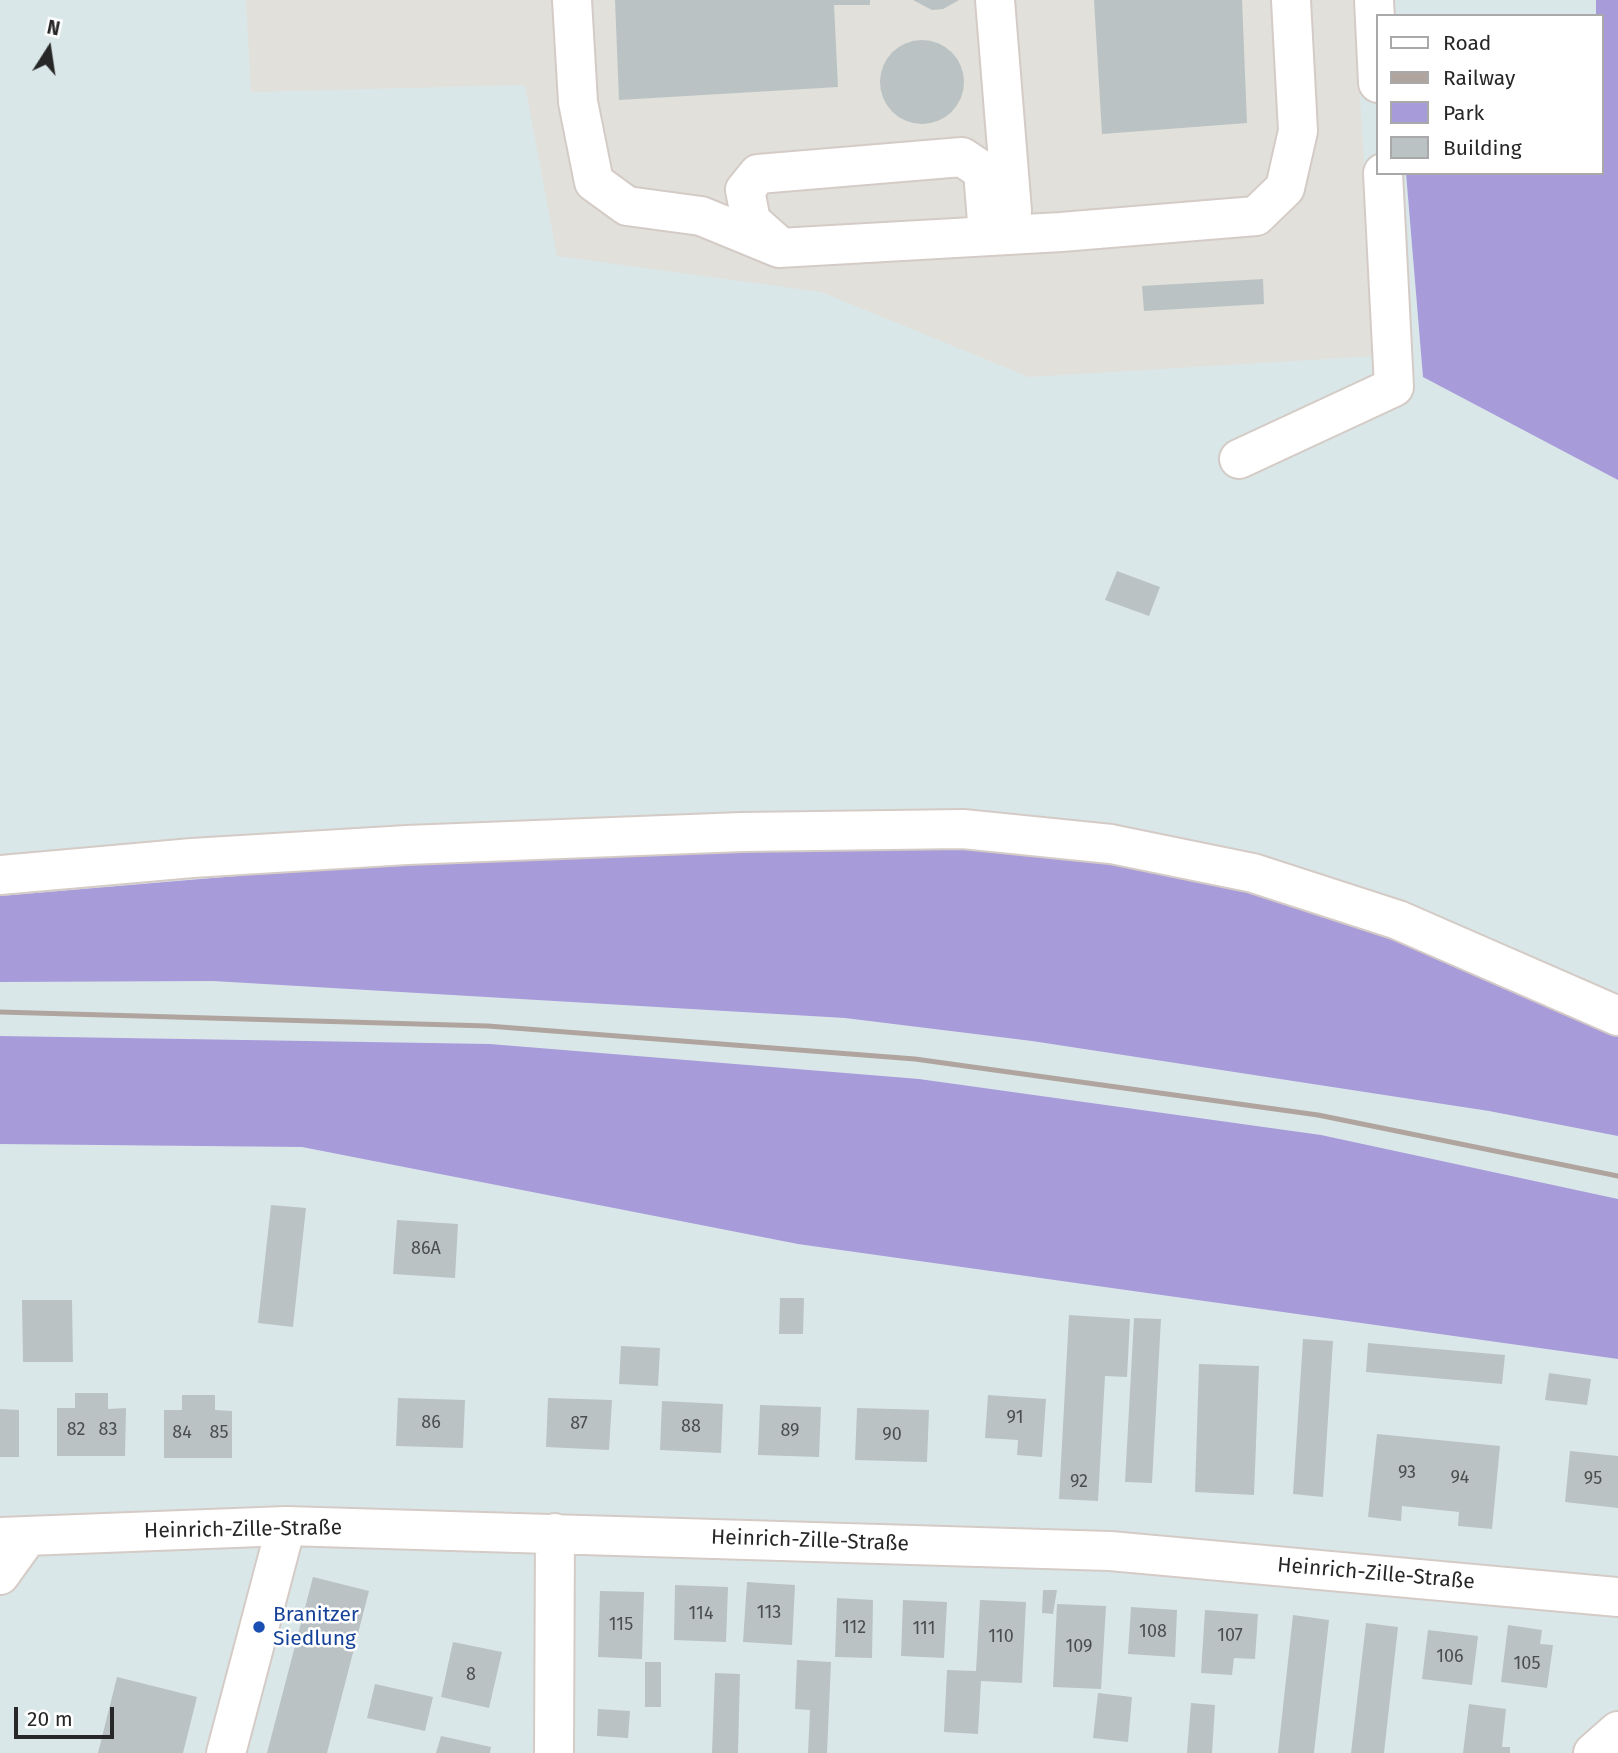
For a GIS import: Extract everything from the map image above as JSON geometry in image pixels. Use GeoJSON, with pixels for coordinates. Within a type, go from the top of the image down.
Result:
{"type":"FeatureCollection","features":[{"type":"Feature","properties":{"kind":"street"},"geometry":{"type":"LineString","coordinates":[[572,0],[578,102],[594,182],[626,206],[701,216],[779,248],[1256,216],[1285,188],[1298,131],[1291,0]]}},
{"type":"Feature","properties":{"kind":"street"},"geometry":{"type":"LineString","coordinates":[[995,0],[1001,235]]}},
{"type":"Feature","properties":{"kind":"street"},"geometry":{"type":"LineString","coordinates":[[1374,0],[1376,42]]}},
{"type":"Feature","properties":{"kind":"street"},"geometry":{"type":"LineString","coordinates":[[779,248],[777,242],[751,221],[746,190],[758,174],[962,157],[984,171],[1001,235]]}},
{"type":"Feature","properties":{"kind":"street"},"geometry":{"type":"LineString","coordinates":[[1239,458],[1394,387],[1383,175]]}},
{"type":"Feature","properties":{"kind":"street"},"geometry":{"type":"LineString","coordinates":[[0,875],[192,858],[421,845],[743,832],[963,829],[1111,844],[1253,873],[1398,920],[1618,1016]]}},
{"type":"Feature","properties":{"kind":"street"},"geometry":{"type":"LineString","coordinates":[[226,1753],[286,1526]]}},
{"type":"Feature","properties":{"kind":"street","name":"Heinrich-Zille-Straße"},"geometry":{"type":"LineString","coordinates":[[14,1536],[286,1526],[1110,1551],[1618,1597]]}},
{"type":"Feature","properties":{"kind":"street"},"geometry":{"type":"LineString","coordinates":[[554,1753],[555,1533]]}},
{"type":"Feature","properties":{"kind":"street"},"geometry":{"type":"LineString","coordinates":[[0,1575],[14,1536]]}},
{"type":"Feature","properties":{"kind":"street"},"geometry":{"type":"LineString","coordinates":[[1593,1753],[1618,1731]]}},
{"type":"Feature","properties":{"kind":"shaded area"},"geometry":{"type":"Polygon","coordinates":[[[246,0],[1354,0],[1376,356],[1029,377],[821,292],[557,256],[525,85],[251,92],[246,0]]]}},
{"type":"Feature","properties":{"kind":"green space"},"geometry":{"type":"Polygon","coordinates":[[[1596,0],[1618,0],[1618,480],[1423,377],[1406,175],[1604,175],[1604,14],[1596,14],[1596,0]]]}},
{"type":"Feature","properties":{"kind":"green space"},"geometry":{"type":"Polygon","coordinates":[[[763,843],[1004,844],[1254,882],[1618,1026],[1618,1136],[1489,1111],[1032,1041],[845,1018],[213,981],[0,982],[0,896],[425,860],[763,843]]]}},
{"type":"Feature","properties":{"kind":"green space"},"geometry":{"type":"Polygon","coordinates":[[[0,1036],[490,1044],[919,1079],[1321,1135],[1618,1199],[1618,1359],[798,1244],[302,1147],[0,1144],[0,1036]]]}},
{"type":"Feature","properties":{"kind":"building"},"geometry":{"type":"Polygon","coordinates":[[[615,0],[870,0],[870,5],[834,5],[838,87],[619,100],[615,0]]]}},
{"type":"Feature","properties":{"kind":"building"},"geometry":{"type":"Polygon","coordinates":[[[913,0],[959,0],[943,9],[932,10],[913,0]]]}},
{"type":"Feature","properties":{"kind":"building"},"geometry":{"type":"Polygon","coordinates":[[[1094,0],[1242,0],[1247,123],[1102,134],[1094,0]]]}},
{"type":"Feature","properties":{"kind":"building"},"geometry":{"type":"Polygon","coordinates":[[[922,40],[945,47],[957,59],[964,82],[957,105],[945,117],[922,124],[899,117],[887,105],[880,82],[887,59],[899,47],[922,40]]]}},
{"type":"Feature","properties":{"kind":"building"},"geometry":{"type":"Polygon","coordinates":[[[1263,279],[1264,304],[1144,311],[1142,286],[1263,279]]]}},
{"type":"Feature","properties":{"kind":"building"},"geometry":{"type":"Polygon","coordinates":[[[1117,571],[1160,587],[1149,616],[1105,600],[1117,571]]]}},
{"type":"Feature","properties":{"kind":"building"},"geometry":{"type":"Polygon","coordinates":[[[271,1205],[306,1208],[293,1327],[258,1323],[271,1205]]]}},
{"type":"Feature","properties":{"kind":"building"},"geometry":{"type":"Polygon","coordinates":[[[397,1220],[458,1224],[455,1278],[393,1274],[397,1220]]]}},
{"type":"Feature","properties":{"kind":"building"},"geometry":{"type":"Polygon","coordinates":[[[780,1298],[804,1298],[803,1334],[779,1334],[780,1298]]]}},
{"type":"Feature","properties":{"kind":"building"},"geometry":{"type":"Polygon","coordinates":[[[22,1300],[72,1300],[73,1362],[23,1362],[22,1300]]]}},
{"type":"Feature","properties":{"kind":"building"},"geometry":{"type":"Polygon","coordinates":[[[1069,1315],[1130,1319],[1127,1377],[1105,1376],[1098,1501],[1059,1499],[1069,1315]]]}},
{"type":"Feature","properties":{"kind":"building"},"geometry":{"type":"Polygon","coordinates":[[[1134,1318],[1161,1319],[1152,1483],[1125,1482],[1134,1318]]]}},
{"type":"Feature","properties":{"kind":"building"},"geometry":{"type":"Polygon","coordinates":[[[1303,1339],[1333,1341],[1323,1497],[1293,1494],[1303,1339]]]}},
{"type":"Feature","properties":{"kind":"building"},"geometry":{"type":"Polygon","coordinates":[[[1368,1343],[1505,1355],[1502,1384],[1366,1372],[1368,1343]]]}},
{"type":"Feature","properties":{"kind":"building"},"geometry":{"type":"Polygon","coordinates":[[[621,1346],[660,1348],[658,1386],[619,1384],[621,1346]]]}},
{"type":"Feature","properties":{"kind":"building"},"geometry":{"type":"Polygon","coordinates":[[[1199,1364],[1259,1366],[1254,1495],[1195,1492],[1199,1364]]]}},
{"type":"Feature","properties":{"kind":"building"},"geometry":{"type":"Polygon","coordinates":[[[1549,1373],[1591,1379],[1587,1405],[1545,1400],[1549,1373]]]}},
{"type":"Feature","properties":{"kind":"building"},"geometry":{"type":"Polygon","coordinates":[[[75,1393],[108,1393],[108,1409],[126,1408],[125,1456],[57,1456],[57,1408],[75,1408],[75,1393]]]}},
{"type":"Feature","properties":{"kind":"building"},"geometry":{"type":"Polygon","coordinates":[[[182,1395],[215,1395],[215,1410],[232,1411],[232,1458],[164,1458],[164,1410],[182,1410],[182,1395]]]}},
{"type":"Feature","properties":{"kind":"building"},"geometry":{"type":"Polygon","coordinates":[[[988,1395],[1046,1399],[1042,1457],[1017,1455],[1018,1440],[985,1438],[988,1395]]]}},
{"type":"Feature","properties":{"kind":"building"},"geometry":{"type":"Polygon","coordinates":[[[398,1398],[465,1400],[463,1448],[396,1446],[398,1398]]]}},
{"type":"Feature","properties":{"kind":"building"},"geometry":{"type":"Polygon","coordinates":[[[548,1398],[612,1400],[609,1450],[546,1447],[548,1398]]]}},
{"type":"Feature","properties":{"kind":"building"},"geometry":{"type":"Polygon","coordinates":[[[662,1401],[723,1404],[721,1453],[660,1450],[662,1401]]]}},
{"type":"Feature","properties":{"kind":"building"},"geometry":{"type":"Polygon","coordinates":[[[760,1405],[821,1407],[819,1457],[758,1455],[760,1405]]]}},
{"type":"Feature","properties":{"kind":"building"},"geometry":{"type":"Polygon","coordinates":[[[857,1408],[929,1410],[927,1462],[855,1460],[857,1408]]]}},
{"type":"Feature","properties":{"kind":"building"},"geometry":{"type":"Polygon","coordinates":[[[0,1409],[19,1410],[19,1457],[0,1457],[0,1409]]]}},
{"type":"Feature","properties":{"kind":"building"},"geometry":{"type":"Polygon","coordinates":[[[1377,1434],[1500,1446],[1492,1529],[1458,1526],[1459,1512],[1402,1506],[1401,1521],[1368,1517],[1377,1434]]]}},
{"type":"Feature","properties":{"kind":"building"},"geometry":{"type":"Polygon","coordinates":[[[1570,1451],[1618,1456],[1618,1508],[1565,1502],[1570,1451]]]}},
{"type":"Feature","properties":{"kind":"building"},"geometry":{"type":"Polygon","coordinates":[[[313,1577],[369,1591],[327,1753],[267,1753],[313,1577]]]}},
{"type":"Feature","properties":{"kind":"building"},"geometry":{"type":"Polygon","coordinates":[[[747,1582],[795,1585],[792,1645],[743,1642],[747,1582]]]}},
{"type":"Feature","properties":{"kind":"building"},"geometry":{"type":"Polygon","coordinates":[[[675,1585],[728,1587],[726,1642],[674,1640],[675,1585]]]}},
{"type":"Feature","properties":{"kind":"building"},"geometry":{"type":"Polygon","coordinates":[[[1043,1590],[1057,1590],[1053,1614],[1042,1613],[1043,1590]]]}},
{"type":"Feature","properties":{"kind":"building"},"geometry":{"type":"Polygon","coordinates":[[[600,1591],[644,1592],[642,1659],[598,1657],[600,1591]]]}},
{"type":"Feature","properties":{"kind":"building"},"geometry":{"type":"Polygon","coordinates":[[[837,1598],[873,1600],[872,1658],[835,1657],[837,1598]]]}},
{"type":"Feature","properties":{"kind":"building"},"geometry":{"type":"Polygon","coordinates":[[[903,1600],[947,1602],[944,1658],[901,1656],[903,1600]]]}},
{"type":"Feature","properties":{"kind":"building"},"geometry":{"type":"Polygon","coordinates":[[[980,1600],[1026,1602],[1022,1683],[981,1681],[978,1734],[944,1732],[947,1670],[976,1671],[980,1600]]]}},
{"type":"Feature","properties":{"kind":"building"},"geometry":{"type":"Polygon","coordinates":[[[1057,1604],[1106,1606],[1101,1689],[1053,1687],[1057,1604]]]}},
{"type":"Feature","properties":{"kind":"building"},"geometry":{"type":"Polygon","coordinates":[[[1131,1607],[1177,1610],[1175,1657],[1128,1654],[1131,1607]]]}},
{"type":"Feature","properties":{"kind":"building"},"geometry":{"type":"Polygon","coordinates":[[[1205,1610],[1258,1614],[1255,1659],[1234,1658],[1232,1675],[1201,1673],[1205,1610]]]}},
{"type":"Feature","properties":{"kind":"building"},"geometry":{"type":"Polygon","coordinates":[[[1293,1615],[1329,1620],[1314,1753],[1278,1753],[1293,1615]]]}},
{"type":"Feature","properties":{"kind":"building"},"geometry":{"type":"Polygon","coordinates":[[[1366,1623],[1398,1627],[1384,1753],[1351,1753],[1366,1623]]]}},
{"type":"Feature","properties":{"kind":"building"},"geometry":{"type":"Polygon","coordinates":[[[1508,1625],[1542,1630],[1540,1644],[1553,1645],[1547,1688],[1501,1682],[1508,1625]]]}},
{"type":"Feature","properties":{"kind":"building"},"geometry":{"type":"Polygon","coordinates":[[[1428,1630],[1478,1636],[1472,1685],[1422,1679],[1428,1630]]]}},
{"type":"Feature","properties":{"kind":"building"},"geometry":{"type":"Polygon","coordinates":[[[453,1642],[502,1652],[489,1708],[441,1697],[453,1642]]]}},
{"type":"Feature","properties":{"kind":"building"},"geometry":{"type":"Polygon","coordinates":[[[797,1660],[831,1662],[827,1753],[808,1753],[810,1710],[795,1709],[797,1660]]]}},
{"type":"Feature","properties":{"kind":"building"},"geometry":{"type":"Polygon","coordinates":[[[645,1662],[661,1662],[661,1707],[645,1707],[645,1662]]]}},
{"type":"Feature","properties":{"kind":"building"},"geometry":{"type":"Polygon","coordinates":[[[715,1673],[740,1674],[738,1753],[712,1753],[715,1673]]]}},
{"type":"Feature","properties":{"kind":"building"},"geometry":{"type":"Polygon","coordinates":[[[117,1677],[197,1697],[183,1753],[98,1753],[117,1677]]]}},
{"type":"Feature","properties":{"kind":"building"},"geometry":{"type":"Polygon","coordinates":[[[375,1684],[433,1697],[425,1731],[367,1718],[375,1684]]]}},
{"type":"Feature","properties":{"kind":"building"},"geometry":{"type":"Polygon","coordinates":[[[1098,1693],[1132,1697],[1128,1742],[1093,1738],[1098,1693]]]}},
{"type":"Feature","properties":{"kind":"building"},"geometry":{"type":"Polygon","coordinates":[[[1191,1703],[1215,1705],[1212,1753],[1187,1753],[1191,1703]]]}},
{"type":"Feature","properties":{"kind":"building"},"geometry":{"type":"Polygon","coordinates":[[[1469,1704],[1506,1709],[1502,1747],[1510,1747],[1510,1753],[1463,1753],[1469,1704]]]}},
{"type":"Feature","properties":{"kind":"building"},"geometry":{"type":"Polygon","coordinates":[[[598,1709],[630,1711],[628,1738],[597,1736],[598,1709]]]}},
{"type":"Feature","properties":{"kind":"building"},"geometry":{"type":"Polygon","coordinates":[[[441,1736],[491,1747],[490,1753],[436,1753],[441,1736]]]}},
{"type":"Feature","properties":{"kind":"railway"},"geometry":{"type":"LineString","coordinates":[[0,1012],[488,1026],[915,1059],[1318,1115],[1618,1176]]}},
{"type":"Feature","properties":{"kind":"place","name":"Branitzer Siedlung"},"geometry":{"type":"Point","coordinates":[259,1627]}}]}
